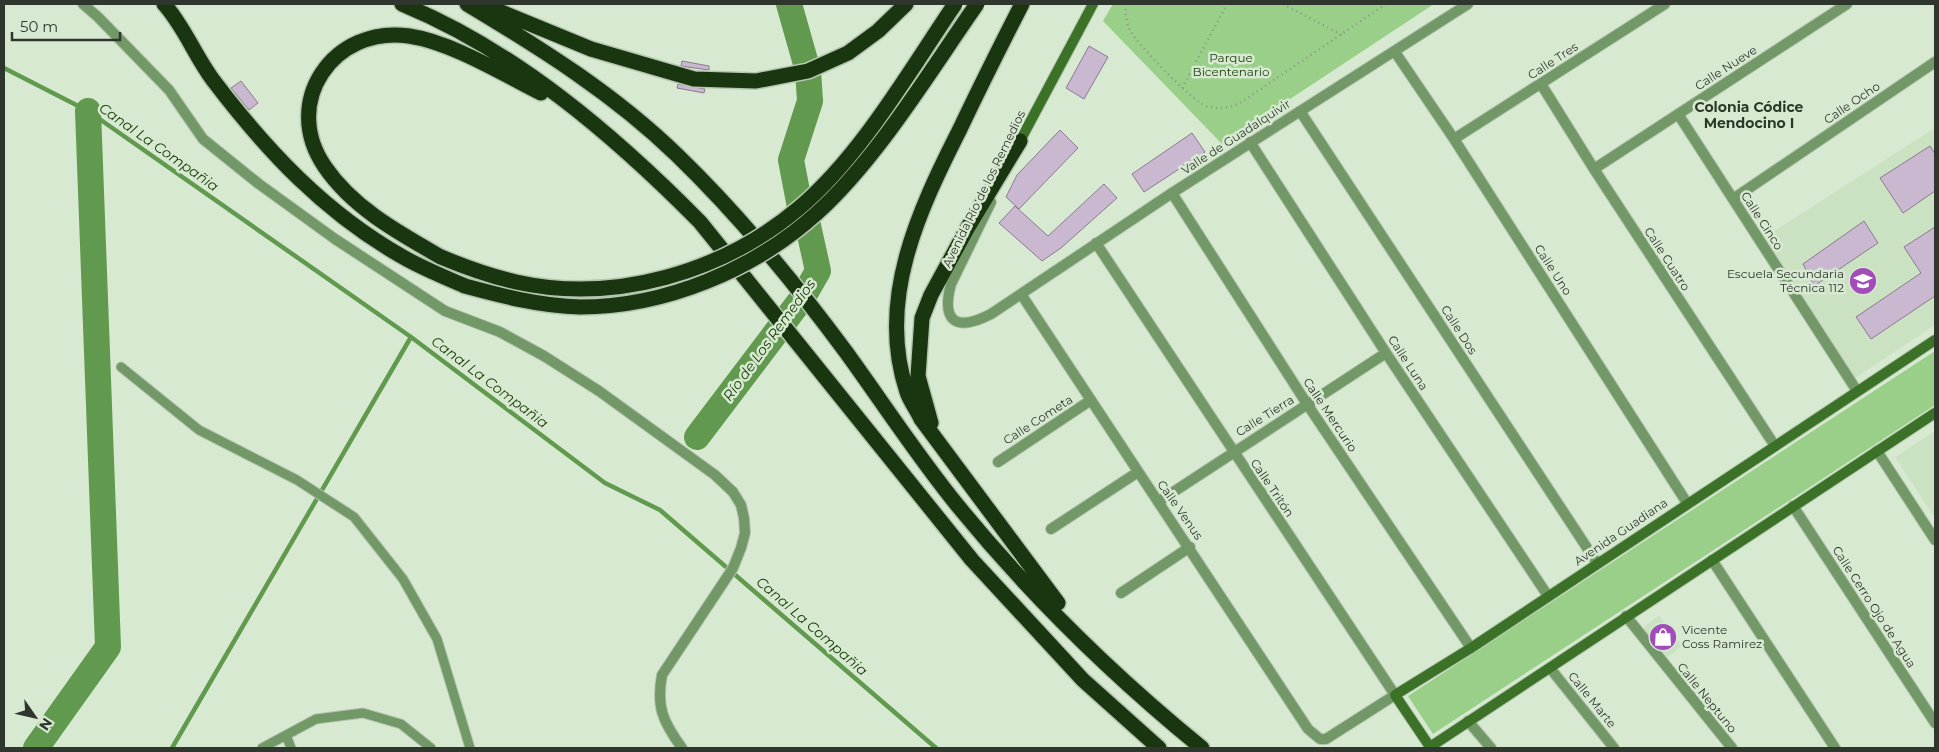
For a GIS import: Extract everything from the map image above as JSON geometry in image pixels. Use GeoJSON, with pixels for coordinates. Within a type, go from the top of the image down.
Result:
{"type":"FeatureCollection","features":[{"type":"Feature","properties":{"kind":"highway"},"geometry":{"type":"LineString","coordinates":[[164,4],[212,78],[267,148],[300,182],[358,230],[404,258],[465,286],[506,298],[578,307],[612,305],[667,294],[722,275],[774,248],[818,213],[851,177],[890,127],[977,4]]}},
{"type":"Feature","properties":{"kind":"highway"},"geometry":{"type":"LineString","coordinates":[[402,4],[427,14],[517,67],[574,109],[658,179],[700,222],[772,309],[940,522],[1007,601],[1083,680],[1159,748]]}},
{"type":"Feature","properties":{"kind":"highway"},"geometry":{"type":"LineString","coordinates":[[468,4],[586,78],[639,121],[720,200],[795,287],[844,349],[957,506],[1042,599],[1102,660],[1202,748]]}},
{"type":"Feature","properties":{"kind":"highway"},"geometry":{"type":"LineString","coordinates":[[481,4],[591,49],[694,79],[756,81],[808,71],[848,53],[878,31],[906,4]]}},
{"type":"Feature","properties":{"kind":"highway"},"geometry":{"type":"LineString","coordinates":[[574,109],[435,42],[409,36],[381,36],[368,38],[344,50],[334,58],[318,79],[310,102],[309,127],[315,150],[321,161],[349,195],[388,226],[441,257],[474,271],[517,283],[564,288],[604,288],[642,283],[705,265],[752,242],[800,207],[841,164],[876,119],[955,4]]}},
{"type":"Feature","properties":{"kind":"highway"},"geometry":{"type":"LineString","coordinates":[[1022,4],[922,209],[908,248],[898,287],[898,356],[907,393],[936,441],[1102,660]]}},
{"type":"Feature","properties":{"kind":"highway"},"geometry":{"type":"LineString","coordinates":[[936,441],[918,376],[922,318],[931,295],[968,227],[1020,141]]}},
{"type":"Feature","properties":{"kind":"street"},"geometry":{"type":"LineString","coordinates":[[83,4],[98,16],[169,90],[203,140],[259,184],[335,239],[445,311],[500,332],[544,356],[598,391],[715,475],[733,492],[741,504],[745,534],[733,568],[662,675],[658,696],[663,719],[682,748]]}},
{"type":"Feature","properties":{"kind":"street","name":"Avenida Río de los Remedios"},"geometry":{"type":"LineString","coordinates":[[1021,294],[974,323],[964,325],[953,319],[948,311],[951,284],[1020,141],[1093,4]]}},
{"type":"Feature","properties":{"kind":"street","name":"Valle de Guadalquivir"},"geometry":{"type":"LineString","coordinates":[[1021,294],[1096,242],[1250,142],[1395,52],[1468,4]]}},
{"type":"Feature","properties":{"kind":"street","name":"Calle Tres"},"geometry":{"type":"LineString","coordinates":[[1454,140],[1665,4]]}},
{"type":"Feature","properties":{"kind":"street","name":"Calle Nueve"},"geometry":{"type":"LineString","coordinates":[[1594,169],[1846,4]]}},
{"type":"Feature","properties":{"kind":"street","name":"Calle Uno"},"geometry":{"type":"LineString","coordinates":[[1395,52],[1454,140],[1687,503]]}},
{"type":"Feature","properties":{"kind":"street","name":"Calle Ocho"},"geometry":{"type":"LineString","coordinates":[[1733,199],[1935,62]]}},
{"type":"Feature","properties":{"kind":"street","name":"Calle Cuatro"},"geometry":{"type":"LineString","coordinates":[[1541,84],[1594,169],[1775,446]]}},
{"type":"Feature","properties":{"kind":"street","name":"Calle Dos"},"geometry":{"type":"LineString","coordinates":[[1300,111],[1597,563]]}},
{"type":"Feature","properties":{"kind":"street","name":"Calle Cinco"},"geometry":{"type":"LineString","coordinates":[[1678,114],[1857,391]]}},
{"type":"Feature","properties":{"kind":"street","name":"Calle Luna"},"geometry":{"type":"LineString","coordinates":[[1250,142],[1386,352],[1548,596]]}},
{"type":"Feature","properties":{"kind":"street","name":"Calle Mercurio"},"geometry":{"type":"LineString","coordinates":[[1172,193],[1307,404],[1471,648]]}},
{"type":"Feature","properties":{"kind":"street","name":"Calle Tritón"},"geometry":{"type":"LineString","coordinates":[[1096,242],[1429,748]]}},
{"type":"Feature","properties":{"kind":"street","name":"Calle Venus"},"geometry":{"type":"LineString","coordinates":[[1021,294],[1158,502],[1190,547],[1308,729],[1320,739]]}},
{"type":"Feature","properties":{"kind":"street","name":"Avenida Guadiana"},"geometry":{"type":"LineString","coordinates":[[1320,739],[1331,736],[1471,648],[1935,340]]}},
{"type":"Feature","properties":{"kind":"street","name":"Calle Tierra"},"geometry":{"type":"LineString","coordinates":[[1158,502],[1232,451],[1386,352]]}},
{"type":"Feature","properties":{"kind":"street","name":"Calle Cometa"},"geometry":{"type":"LineString","coordinates":[[998,462],[1091,400]]}},
{"type":"Feature","properties":{"kind":"street"},"geometry":{"type":"LineString","coordinates":[[1429,748],[1468,720],[1550,668],[1935,413]]}},
{"type":"Feature","properties":{"kind":"street"},"geometry":{"type":"LineString","coordinates":[[1877,451],[1935,540]]}},
{"type":"Feature","properties":{"kind":"street"},"geometry":{"type":"LineString","coordinates":[[1051,529],[1138,472]]}},
{"type":"Feature","properties":{"kind":"street","name":"Calle Cerro Ojo de Agua"},"geometry":{"type":"LineString","coordinates":[[1792,506],[1935,723]]}},
{"type":"Feature","properties":{"kind":"street"},"geometry":{"type":"LineString","coordinates":[[1121,593],[1190,547]]}},
{"type":"Feature","properties":{"kind":"street"},"geometry":{"type":"LineString","coordinates":[[1712,560],[1835,748]]}},
{"type":"Feature","properties":{"kind":"street","name":"Calle Neptuno"},"geometry":{"type":"LineString","coordinates":[[1626,616],[1732,748]]}},
{"type":"Feature","properties":{"kind":"street","name":"Calle Marte"},"geometry":{"type":"LineString","coordinates":[[1550,668],[1614,748]]}},
{"type":"Feature","properties":{"kind":"street"},"geometry":{"type":"LineString","coordinates":[[1468,720],[1491,748]]}},
{"type":"Feature","properties":{"kind":"lane"},"geometry":{"type":"LineString","coordinates":[[121,367],[199,430],[248,453],[354,517],[403,579],[437,639],[470,748]]}},
{"type":"Feature","properties":{"kind":"lane"},"geometry":{"type":"LineString","coordinates":[[262,748],[316,719],[363,713],[402,724],[430,748]]}},
{"type":"Feature","properties":{"kind":"lane"},"geometry":{"type":"LineString","coordinates":[[286,735],[291,748]]}},
{"type":"Feature","properties":{"kind":"path"},"geometry":{"type":"LineString","coordinates":[[1126,4],[1126,21],[1134,37],[1192,98],[1205,106],[1222,108],[1240,103],[1386,4]]}},
{"type":"Feature","properties":{"kind":"path"},"geometry":{"type":"LineString","coordinates":[[1182,88],[1227,4]]}},
{"type":"Feature","properties":{"kind":"path"},"geometry":{"type":"LineString","coordinates":[[1283,4],[1342,35]]}},
{"type":"Feature","properties":{"kind":"shaded area","name":"Escuela Secundaria Técnica 112"},"geometry":{"type":"Polygon","coordinates":[[[1935,128],[1935,325],[1852,380],[1763,238],[1935,128]]]}},
{"type":"Feature","properties":{"kind":"shaded area"},"geometry":{"type":"Polygon","coordinates":[[[1935,431],[1935,518],[1895,457],[1935,431]]]}},
{"type":"Feature","properties":{"kind":"shaded area","name":"Vicente Coss Ramirez"},"geometry":{"type":"Polygon","coordinates":[[[1659,615],[1682,646],[1666,658],[1643,628],[1659,615]]]}},
{"type":"Feature","properties":{"kind":"green space","name":"Parque Bicentenario"},"geometry":{"type":"Polygon","coordinates":[[[1113,4],[1434,4],[1222,144],[1103,21],[1113,4]]]}},
{"type":"Feature","properties":{"kind":"green space"},"geometry":{"type":"Polygon","coordinates":[[[1935,351],[1935,405],[1433,734],[1408,696],[1935,351]]]}},
{"type":"Feature","properties":{"kind":"building"},"geometry":{"type":"Polygon","coordinates":[[[1089,46],[1108,57],[1084,99],[1066,88],[1089,46]]]}},
{"type":"Feature","properties":{"kind":"building"},"geometry":{"type":"Polygon","coordinates":[[[682,61],[709,66],[709,70],[681,66],[682,61]]]}},
{"type":"Feature","properties":{"kind":"building"},"geometry":{"type":"Polygon","coordinates":[[[241,81],[258,103],[249,110],[231,88],[241,81]]]}},
{"type":"Feature","properties":{"kind":"building"},"geometry":{"type":"Polygon","coordinates":[[[678,84],[705,89],[704,93],[677,88],[678,84]]]}},
{"type":"Feature","properties":{"kind":"building"},"geometry":{"type":"Polygon","coordinates":[[[1060,130],[1078,148],[1019,209],[1006,197],[1017,175],[1060,130]]]}},
{"type":"Feature","properties":{"kind":"building"},"geometry":{"type":"Polygon","coordinates":[[[1192,133],[1205,152],[1144,192],[1132,174],[1192,133]]]}},
{"type":"Feature","properties":{"kind":"building"},"geometry":{"type":"Polygon","coordinates":[[[1930,146],[1935,154],[1935,191],[1903,213],[1880,178],[1930,146]]]}},
{"type":"Feature","properties":{"kind":"building"},"geometry":{"type":"Polygon","coordinates":[[[1104,184],[1117,198],[1061,248],[1042,261],[999,223],[1015,206],[1048,236],[1104,184]]]}},
{"type":"Feature","properties":{"kind":"building"},"geometry":{"type":"Polygon","coordinates":[[[1864,221],[1878,243],[1814,286],[1803,264],[1864,221]]]}},
{"type":"Feature","properties":{"kind":"building"},"geometry":{"type":"Polygon","coordinates":[[[1935,227],[1935,296],[1871,339],[1856,317],[1921,273],[1904,247],[1935,227]]]}},
{"type":"Feature","properties":{"kind":"waterway","name":"Río de Los Remedios"},"geometry":{"type":"LineString","coordinates":[[697,437],[803,297],[818,271],[807,221],[800,207],[791,160],[810,101],[808,71],[789,4]]}},
{"type":"Feature","properties":{"kind":"waterway","name":"Canal La Compañia"},"geometry":{"type":"LineString","coordinates":[[4,68],[88,111],[411,337],[605,483],[660,510],[936,748]]}},
{"type":"Feature","properties":{"kind":"waterway"},"geometry":{"type":"LineString","coordinates":[[36,748],[108,647],[88,111]]}},
{"type":"Feature","properties":{"kind":"waterway"},"geometry":{"type":"LineString","coordinates":[[172,748],[411,337]]}},
{"type":"Feature","properties":{"kind":"place","name":"Escuela Secundaria Técnica 112"},"geometry":{"type":"Point","coordinates":[1863,281]}},
{"type":"Feature","properties":{"kind":"place","name":"Vicente Coss Ramirez"},"geometry":{"type":"Point","coordinates":[1663,637]}},
{"type":"Feature","properties":{"kind":"district","name":"Colonia Códice Mendocino I"},"geometry":{"type":"Point","coordinates":[1749,116]}}]}
